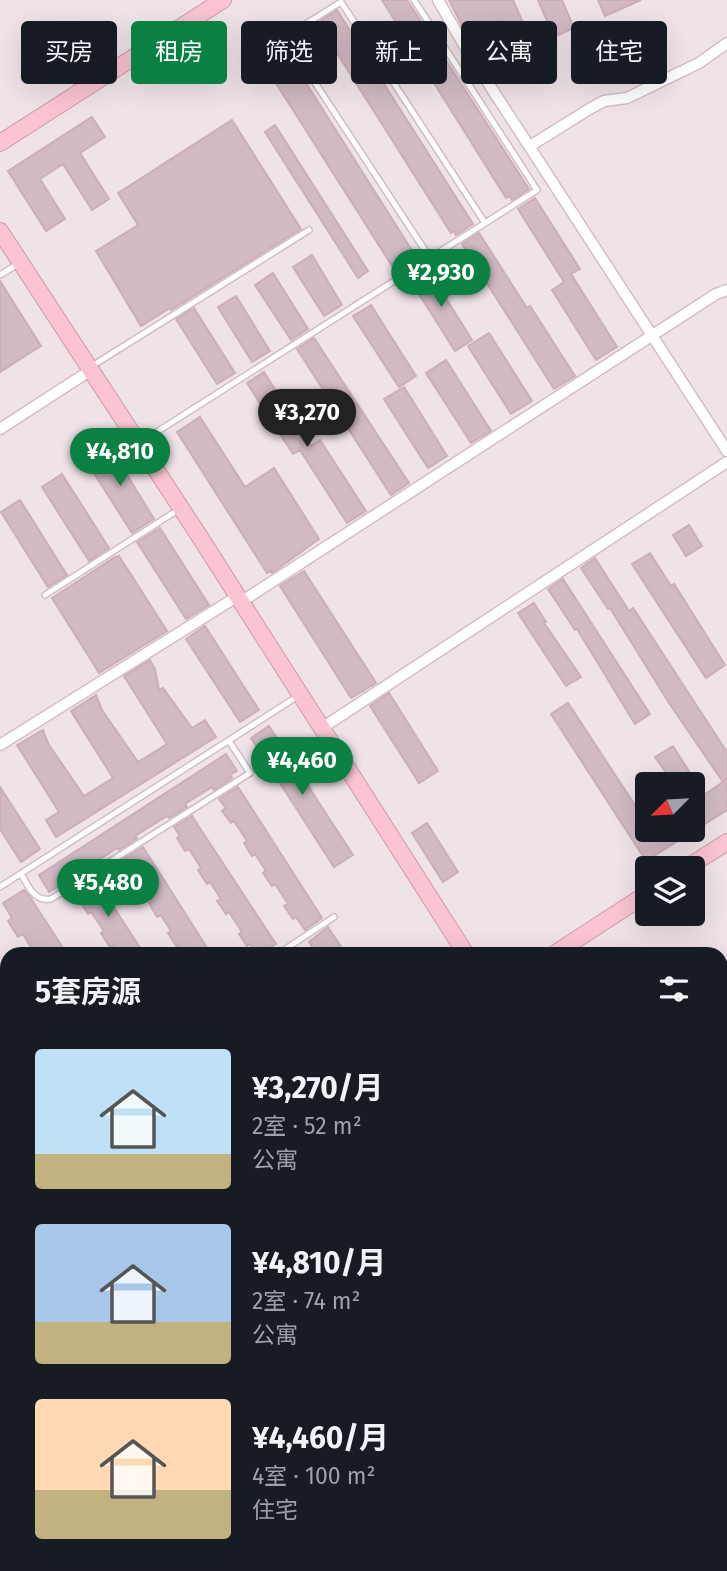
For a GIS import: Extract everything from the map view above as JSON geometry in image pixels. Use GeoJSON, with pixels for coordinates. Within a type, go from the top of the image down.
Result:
{"type":"FeatureCollection","features":[{"type":"Feature","properties":{"kind":"street"},"geometry":{"type":"LineString","coordinates":[[0,143],[223,0]]}},
{"type":"Feature","properties":{"kind":"street"},"geometry":{"type":"LineString","coordinates":[[438,0],[468,52],[727,451]]}},
{"type":"Feature","properties":{"kind":"street"},"geometry":{"type":"LineString","coordinates":[[530,146],[604,101],[626,98],[699,63],[727,43]]}},
{"type":"Feature","properties":{"kind":"street"},"geometry":{"type":"LineString","coordinates":[[0,231],[462,947]]}},
{"type":"Feature","properties":{"kind":"street"},"geometry":{"type":"LineString","coordinates":[[0,745],[239,599],[727,289]]}},
{"type":"Feature","properties":{"kind":"street"},"geometry":{"type":"LineString","coordinates":[[0,429],[90,369]]}},
{"type":"Feature","properties":{"kind":"street"},"geometry":{"type":"LineString","coordinates":[[322,728],[727,462]]}},
{"type":"Feature","properties":{"kind":"street"},"geometry":{"type":"LineString","coordinates":[[705,856],[727,842]]}},
{"type":"Feature","properties":{"kind":"street"},"geometry":{"type":"LineString","coordinates":[[565,947],[635,901]]}},
{"type":"Feature","properties":{"kind":"lane"},"geometry":{"type":"LineString","coordinates":[[139,444],[537,190],[414,0]]}},
{"type":"Feature","properties":{"kind":"lane"},"geometry":{"type":"LineString","coordinates":[[430,258],[285,37],[341,2],[485,223]]}},
{"type":"Feature","properties":{"kind":"lane"},"geometry":{"type":"LineString","coordinates":[[90,369],[309,230]]}},
{"type":"Feature","properties":{"kind":"lane"},"geometry":{"type":"LineString","coordinates":[[0,275],[20,262]]}},
{"type":"Feature","properties":{"kind":"lane"},"geometry":{"type":"LineString","coordinates":[[45,596],[181,508]]}},
{"type":"Feature","properties":{"kind":"lane"},"geometry":{"type":"LineString","coordinates":[[0,887],[300,695]]}},
{"type":"Feature","properties":{"kind":"lane"},"geometry":{"type":"LineString","coordinates":[[21,874],[36,898],[51,899],[250,773],[229,741]]}},
{"type":"Feature","properties":{"kind":"lane"},"geometry":{"type":"LineString","coordinates":[[289,947],[334,917]]}},
{"type":"Feature","properties":{"kind":"building"},"geometry":{"type":"Polygon","coordinates":[[[382,0],[407,0],[421,21],[395,21],[382,0]]]}},
{"type":"Feature","properties":{"kind":"building"},"geometry":{"type":"Polygon","coordinates":[[[449,0],[513,0],[522,21],[461,21],[461,23],[449,0]]]}},
{"type":"Feature","properties":{"kind":"building"},"geometry":{"type":"Polygon","coordinates":[[[538,0],[562,0],[571,21],[571,29],[557,36],[557,21],[547,21],[538,0]]]}},
{"type":"Feature","properties":{"kind":"building"},"geometry":{"type":"Polygon","coordinates":[[[598,0],[641,0],[605,16],[598,0]]]}},
{"type":"Feature","properties":{"kind":"building"},"geometry":{"type":"Polygon","coordinates":[[[337,10],[351,32],[351,75],[337,53],[337,21],[321,21],[337,10]]]}},
{"type":"Feature","properties":{"kind":"building"},"geometry":{"type":"Polygon","coordinates":[[[447,62],[529,189],[512,200],[510,196],[506,198],[435,84],[447,84],[447,62]]]}},
{"type":"Feature","properties":{"kind":"building"},"geometry":{"type":"Polygon","coordinates":[[[277,84],[307,84],[418,260],[403,269],[400,265],[394,269],[277,84]]]}},
{"type":"Feature","properties":{"kind":"building"},"geometry":{"type":"Polygon","coordinates":[[[357,84],[384,84],[473,224],[456,235],[454,231],[451,233],[357,84]]]}},
{"type":"Feature","properties":{"kind":"building"},"geometry":{"type":"Polygon","coordinates":[[[92,117],[105,137],[80,153],[109,199],[92,210],[63,164],[40,179],[65,219],[46,231],[8,171],[92,117]]]}},
{"type":"Feature","properties":{"kind":"building"},"geometry":{"type":"Polygon","coordinates":[[[232,120],[301,229],[141,326],[96,251],[138,225],[118,193],[232,120]]]}},
{"type":"Feature","properties":{"kind":"building"},"geometry":{"type":"Polygon","coordinates":[[[275,125],[368,271],[358,278],[265,132],[275,125]]]}},
{"type":"Feature","properties":{"kind":"building"},"geometry":{"type":"Polygon","coordinates":[[[535,198],[580,269],[571,274],[617,347],[596,360],[552,290],[564,282],[518,209],[535,198]]]}},
{"type":"Feature","properties":{"kind":"building"},"geometry":{"type":"Polygon","coordinates":[[[479,233],[575,376],[554,389],[462,244],[479,233]]]}},
{"type":"Feature","properties":{"kind":"building"},"geometry":{"type":"Polygon","coordinates":[[[312,255],[342,305],[324,316],[293,267],[312,255]]]}},
{"type":"Feature","properties":{"kind":"building"},"geometry":{"type":"Polygon","coordinates":[[[427,268],[472,340],[455,351],[409,278],[427,268]]]}},
{"type":"Feature","properties":{"kind":"building"},"geometry":{"type":"Polygon","coordinates":[[[273,273],[308,329],[291,340],[255,285],[273,273]]]}},
{"type":"Feature","properties":{"kind":"building"},"geometry":{"type":"Polygon","coordinates":[[[0,281],[41,346],[0,372],[0,281]]]}},
{"type":"Feature","properties":{"kind":"building"},"geometry":{"type":"Polygon","coordinates":[[[236,296],[270,351],[252,362],[218,307],[236,296]]]}},
{"type":"Feature","properties":{"kind":"building"},"geometry":{"type":"Polygon","coordinates":[[[371,305],[416,376],[399,387],[353,316],[371,305]]]}},
{"type":"Feature","properties":{"kind":"building"},"geometry":{"type":"Polygon","coordinates":[[[194,308],[235,373],[217,384],[176,319],[194,308]]]}},
{"type":"Feature","properties":{"kind":"building"},"geometry":{"type":"Polygon","coordinates":[[[489,333],[532,401],[511,414],[468,346],[489,333]]]}},
{"type":"Feature","properties":{"kind":"building"},"geometry":{"type":"Polygon","coordinates":[[[314,338],[409,483],[391,495],[297,349],[314,338]]]}},
{"type":"Feature","properties":{"kind":"building"},"geometry":{"type":"Polygon","coordinates":[[[446,360],[491,431],[471,443],[426,373],[446,360]]]}},
{"type":"Feature","properties":{"kind":"building"},"geometry":{"type":"Polygon","coordinates":[[[264,372],[311,446],[320,440],[366,511],[347,523],[300,450],[293,454],[247,383],[264,372]]]}},
{"type":"Feature","properties":{"kind":"building"},"geometry":{"type":"Polygon","coordinates":[[[404,387],[447,456],[428,468],[384,399],[404,387]]]}},
{"type":"Feature","properties":{"kind":"building"},"geometry":{"type":"Polygon","coordinates":[[[200,417],[245,487],[274,468],[319,539],[272,573],[267,573],[177,432],[200,417]]]}},
{"type":"Feature","properties":{"kind":"building"},"geometry":{"type":"Polygon","coordinates":[[[108,444],[154,519],[132,533],[85,459],[108,444]]]}},
{"type":"Feature","properties":{"kind":"building"},"geometry":{"type":"Polygon","coordinates":[[[62,474],[109,548],[89,561],[42,487],[62,474]]]}},
{"type":"Feature","properties":{"kind":"building"},"geometry":{"type":"Polygon","coordinates":[[[20,500],[67,575],[48,587],[1,512],[20,500]]]}},
{"type":"Feature","properties":{"kind":"building"},"geometry":{"type":"Polygon","coordinates":[[[689,525],[702,546],[686,556],[673,535],[689,525]]]}},
{"type":"Feature","properties":{"kind":"building"},"geometry":{"type":"Polygon","coordinates":[[[160,528],[209,605],[186,619],[137,542],[160,528]]]}},
{"type":"Feature","properties":{"kind":"building"},"geometry":{"type":"Polygon","coordinates":[[[650,553],[671,586],[674,584],[725,665],[706,678],[632,564],[650,553]]]}},
{"type":"Feature","properties":{"kind":"building"},"geometry":{"type":"Polygon","coordinates":[[[119,556],[167,631],[99,673],[52,598],[119,556]]]}},
{"type":"Feature","properties":{"kind":"building"},"geometry":{"type":"Polygon","coordinates":[[[595,558],[629,611],[633,608],[727,752],[727,810],[705,824],[705,794],[723,782],[581,568],[595,558]]]}},
{"type":"Feature","properties":{"kind":"building"},"geometry":{"type":"Polygon","coordinates":[[[304,571],[376,683],[351,698],[280,586],[304,571]]]}},
{"type":"Feature","properties":{"kind":"building"},"geometry":{"type":"Polygon","coordinates":[[[563,579],[650,714],[635,724],[577,629],[575,630],[548,589],[563,579]]]}},
{"type":"Feature","properties":{"kind":"building"},"geometry":{"type":"Polygon","coordinates":[[[534,603],[546,622],[544,623],[581,677],[566,686],[518,613],[534,603]]]}},
{"type":"Feature","properties":{"kind":"building"},"geometry":{"type":"Polygon","coordinates":[[[205,626],[259,710],[240,722],[186,639],[205,626]]]}},
{"type":"Feature","properties":{"kind":"building"},"geometry":{"type":"Polygon","coordinates":[[[150,660],[155,669],[159,690],[163,688],[192,728],[205,720],[216,737],[56,837],[46,820],[59,812],[17,745],[43,730],[49,745],[84,796],[113,778],[71,711],[96,695],[102,710],[138,762],[167,744],[124,676],[150,660]]]}},
{"type":"Feature","properties":{"kind":"building"},"geometry":{"type":"Polygon","coordinates":[[[389,693],[438,771],[419,783],[370,706],[389,693]]]}},
{"type":"Feature","properties":{"kind":"building"},"geometry":{"type":"Polygon","coordinates":[[[568,703],[635,805],[635,842],[676,842],[654,856],[643,856],[551,714],[568,703]]]}},
{"type":"Feature","properties":{"kind":"building"},"geometry":{"type":"Polygon","coordinates":[[[269,726],[353,855],[334,867],[251,738],[269,726]]]}},
{"type":"Feature","properties":{"kind":"building"},"geometry":{"type":"Polygon","coordinates":[[[673,746],[689,772],[666,772],[655,757],[673,746]]]}},
{"type":"Feature","properties":{"kind":"building"},"geometry":{"type":"Polygon","coordinates":[[[226,754],[237,771],[230,775],[232,778],[214,790],[212,787],[185,804],[187,807],[169,818],[167,816],[135,836],[137,838],[119,850],[117,848],[88,867],[89,869],[49,892],[39,875],[226,754]]]}},
{"type":"Feature","properties":{"kind":"building"},"geometry":{"type":"Polygon","coordinates":[[[0,787],[40,849],[21,862],[0,829],[0,787]]]}},
{"type":"Feature","properties":{"kind":"building"},"geometry":{"type":"Polygon","coordinates":[[[238,787],[322,918],[305,930],[284,906],[288,904],[275,884],[272,886],[263,873],[266,871],[255,854],[252,856],[244,843],[247,841],[234,821],[231,823],[222,811],[226,808],[219,799],[238,787]]]}},
{"type":"Feature","properties":{"kind":"building"},"geometry":{"type":"Polygon","coordinates":[[[192,816],[276,944],[271,947],[252,947],[250,944],[247,946],[239,934],[242,932],[229,912],[226,914],[217,901],[221,899],[198,870],[201,868],[189,849],[185,851],[177,838],[180,836],[174,827],[192,816]]]}},
{"type":"Feature","properties":{"kind":"building"},"geometry":{"type":"Polygon","coordinates":[[[427,823],[458,872],[443,882],[412,833],[427,823]]]}},
{"type":"Feature","properties":{"kind":"building"},"geometry":{"type":"Polygon","coordinates":[[[143,847],[207,947],[177,947],[161,915],[157,917],[149,903],[152,901],[139,882],[136,884],[127,871],[131,869],[124,859],[143,847]]]}},
{"type":"Feature","properties":{"kind":"building"},"geometry":{"type":"Polygon","coordinates":[[[95,878],[139,947],[110,947],[101,933],[104,931],[80,901],[83,899],[77,889],[95,878]]]}},
{"type":"Feature","properties":{"kind":"building"},"geometry":{"type":"Polygon","coordinates":[[[24,890],[62,947],[31,947],[23,934],[18,937],[8,921],[12,918],[3,903],[24,890]]]}},
{"type":"Feature","properties":{"kind":"building"},"geometry":{"type":"Polygon","coordinates":[[[328,927],[341,947],[312,947],[309,942],[328,927]]]}}]}
